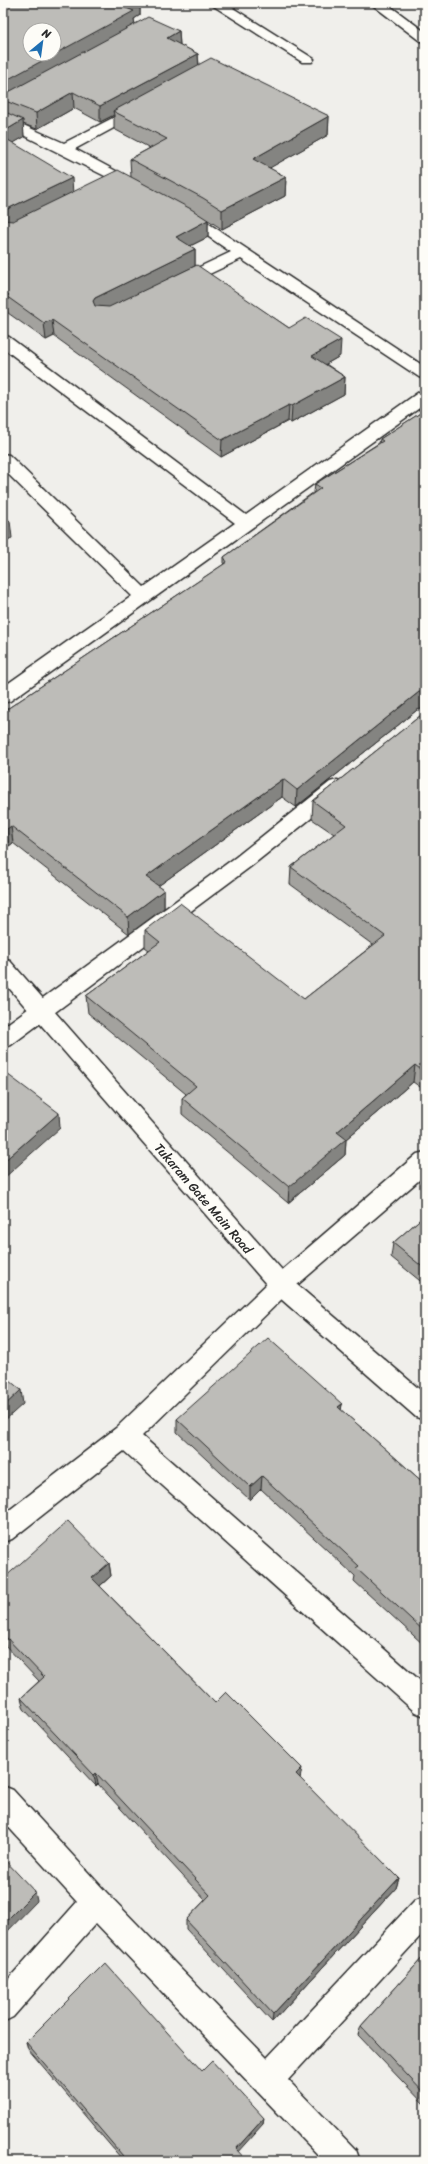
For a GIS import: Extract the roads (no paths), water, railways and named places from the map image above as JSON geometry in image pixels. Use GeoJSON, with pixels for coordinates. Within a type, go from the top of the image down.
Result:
{"type":"FeatureCollection","features":[{"type":"Feature","properties":{"kind":"street"},"geometry":{"type":"LineString","coordinates":[[216,3],[307,59]]}},
{"type":"Feature","properties":{"kind":"street"},"geometry":{"type":"LineString","coordinates":[[377,3],[425,38]]}},
{"type":"Feature","properties":{"kind":"street"},"geometry":{"type":"LineString","coordinates":[[64,149],[153,101]]}},
{"type":"Feature","properties":{"kind":"street"},"geometry":{"type":"LineString","coordinates":[[3,120],[64,149],[152,196]]}},
{"type":"Feature","properties":{"kind":"street"},"geometry":{"type":"LineString","coordinates":[[102,188],[120,179]]}},
{"type":"Feature","properties":{"kind":"street"},"geometry":{"type":"LineString","coordinates":[[171,207],[197,221],[425,374]]}},
{"type":"Feature","properties":{"kind":"street"},"geometry":{"type":"LineString","coordinates":[[166,289],[243,252]]}},
{"type":"Feature","properties":{"kind":"street"},"geometry":{"type":"LineString","coordinates":[[3,340],[246,523]]}},
{"type":"Feature","properties":{"kind":"street"},"geometry":{"type":"LineString","coordinates":[[3,696],[425,396]]}},
{"type":"Feature","properties":{"kind":"street"},"geometry":{"type":"LineString","coordinates":[[3,459],[143,596]]}},
{"type":"Feature","properties":{"kind":"street"},"geometry":{"type":"LineString","coordinates":[[3,1039],[243,862],[352,774]]}},
{"type":"Feature","properties":{"kind":"street","name":"Tukaram Gate Main Road"},"geometry":{"type":"LineString","coordinates":[[3,967],[281,1286],[425,1409]]}},
{"type":"Feature","properties":{"kind":"street"},"geometry":{"type":"LineString","coordinates":[[3,1530],[125,1436],[281,1286],[425,1161]]}},
{"type":"Feature","properties":{"kind":"street"},"geometry":{"type":"LineString","coordinates":[[125,1436],[425,1703]]}},
{"type":"Feature","properties":{"kind":"street"},"geometry":{"type":"LineString","coordinates":[[3,1800],[96,1902],[345,2161]]}},
{"type":"Feature","properties":{"kind":"street"},"geometry":{"type":"LineString","coordinates":[[3,2007],[96,1902]]}},
{"type":"Feature","properties":{"kind":"street"},"geometry":{"type":"LineString","coordinates":[[266,2080],[425,1910]]}}]}
